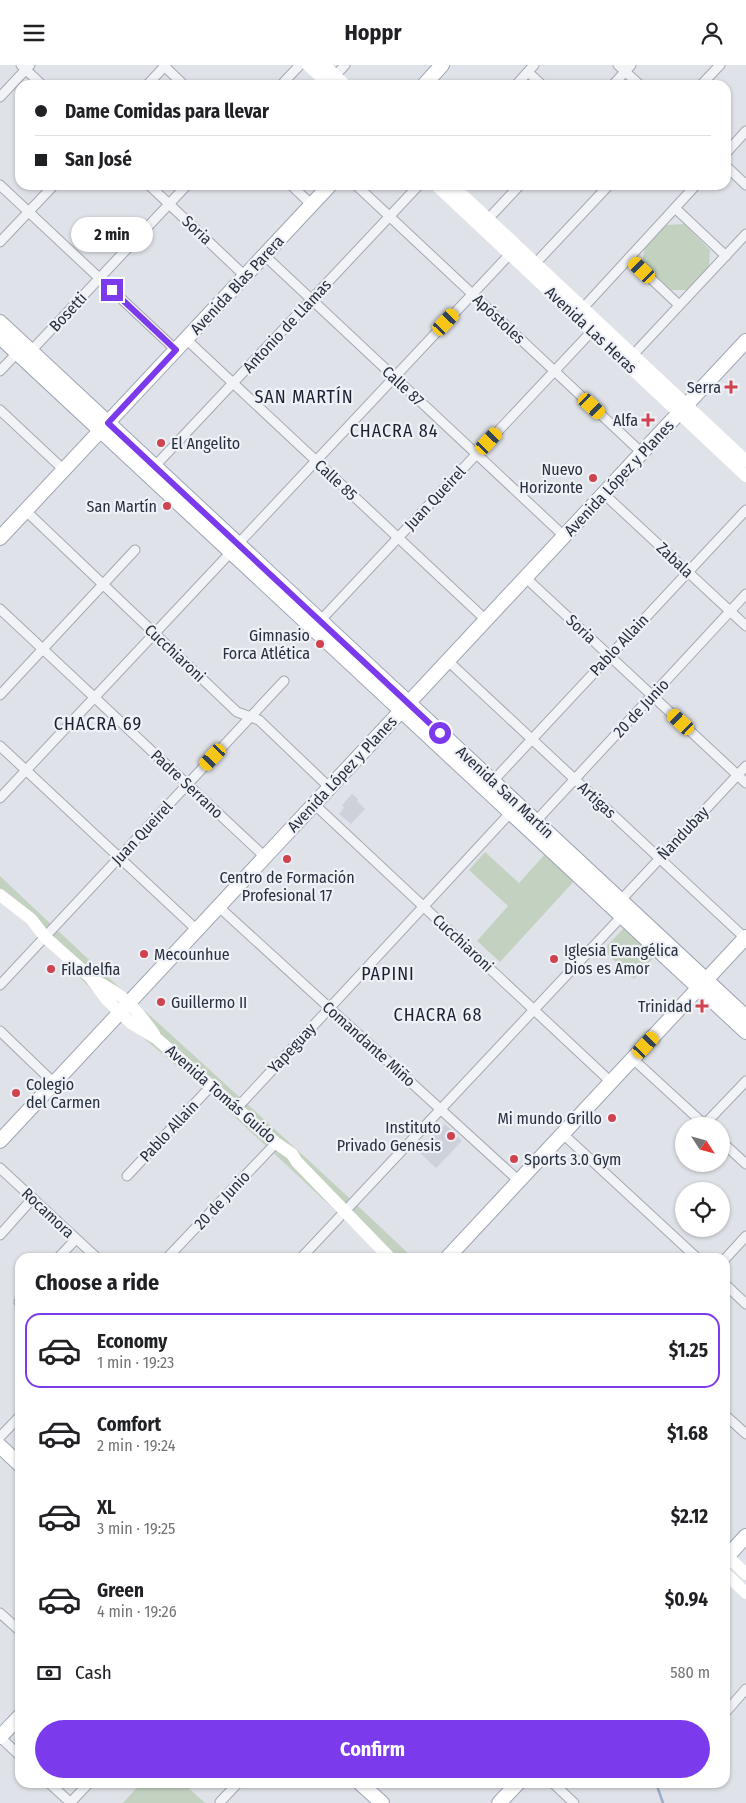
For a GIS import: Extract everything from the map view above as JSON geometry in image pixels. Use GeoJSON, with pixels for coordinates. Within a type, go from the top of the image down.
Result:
{"type":"FeatureCollection","features":[{"type":"Feature","properties":{"kind":"main road"},"geometry":{"type":"LineString","coordinates":[[308,65],[332,80]]}},
{"type":"Feature","properties":{"kind":"main road"},"geometry":{"type":"LineString","coordinates":[[324,65],[332,80]]}},
{"type":"Feature","properties":{"kind":"main road"},"geometry":{"type":"LineString","coordinates":[[428,80],[442,65]]}},
{"type":"Feature","properties":{"kind":"main road","name":"Avenida Blas Parera"},"geometry":{"type":"LineString","coordinates":[[0,538],[326,190]]}},
{"type":"Feature","properties":{"kind":"main road","name":"Avenida Las Heras"},"geometry":{"type":"LineString","coordinates":[[441,190],[510,254],[532,267],[583,308],[633,355],[746,476]]}},
{"type":"Feature","properties":{"kind":"main road","name":"Avenida Las Heras"},"geometry":{"type":"LineString","coordinates":[[457,190],[488,219],[592,331],[746,461]]}},
{"type":"Feature","properties":{"kind":"main road","name":"Avenida San Martín"},"geometry":{"type":"LineString","coordinates":[[0,322],[24,352],[234,548],[405,707],[493,781],[621,900],[746,1032]]}},
{"type":"Feature","properties":{"kind":"main road","name":"Avenida San Martín"},"geometry":{"type":"LineString","coordinates":[[0,337],[24,352]]}},
{"type":"Feature","properties":{"kind":"main road","name":"Avenida López y Planes"},"geometry":{"type":"LineString","coordinates":[[0,1141],[746,341]]}},
{"type":"Feature","properties":{"kind":"main road","name":"Avenida San Martín"},"geometry":{"type":"LineString","coordinates":[[104,426],[155,467],[234,548],[320,621],[510,812],[622,916],[703,985],[746,1017]]}},
{"type":"Feature","properties":{"kind":"main road","name":"Avenida Tomás Guido"},"geometry":{"type":"LineString","coordinates":[[0,895],[31,919],[45,937],[90,977],[107,1000],[124,1008],[131,1023],[156,1038],[281,1147],[292,1154],[297,1162],[386,1253]]}},
{"type":"Feature","properties":{"kind":"main road"},"geometry":{"type":"LineString","coordinates":[[452,1253],[746,938]]}},
{"type":"Feature","properties":{"kind":"main road"},"geometry":{"type":"LineString","coordinates":[[0,1446],[15,1460]]}},
{"type":"Feature","properties":{"kind":"main road"},"geometry":{"type":"LineString","coordinates":[[730,1552],[746,1536]]}},
{"type":"Feature","properties":{"kind":"main road"},"geometry":{"type":"LineString","coordinates":[[730,1560],[746,1574]]}},
{"type":"Feature","properties":{"kind":"main road"},"geometry":{"type":"LineString","coordinates":[[730,1578],[746,1593]]}},
{"type":"Feature","properties":{"kind":"main road"},"geometry":{"type":"LineString","coordinates":[[0,1737],[15,1721]]}},
{"type":"Feature","properties":{"kind":"main road"},"geometry":{"type":"LineString","coordinates":[[366,1788],[382,1803]]}},
{"type":"Feature","properties":{"kind":"main road"},"geometry":{"type":"LineString","coordinates":[[499,1803],[513,1788]]}},
{"type":"Feature","properties":{"kind":"street"},"geometry":{"type":"LineString","coordinates":[[286,80],[300,65]]}},
{"type":"Feature","properties":{"kind":"street"},"geometry":{"type":"LineString","coordinates":[[332,80],[345,65]]}},
{"type":"Feature","properties":{"kind":"street"},"geometry":{"type":"LineString","coordinates":[[706,80],[720,65]]}},
{"type":"Feature","properties":{"kind":"street"},"geometry":{"type":"LineString","coordinates":[[152,80],[164,66],[179,80]]}},
{"type":"Feature","properties":{"kind":"street"},"geometry":{"type":"LineString","coordinates":[[0,97],[26,67],[38,80]]}},
{"type":"Feature","properties":{"kind":"street"},"geometry":{"type":"LineString","coordinates":[[616,80],[625,67],[636,80]]}},
{"type":"Feature","properties":{"kind":"street"},"geometry":{"type":"LineString","coordinates":[[520,80],[531,68],[539,80]]}},
{"type":"Feature","properties":{"kind":"street"},"geometry":{"type":"LineString","coordinates":[[731,148],[746,131]]}},
{"type":"Feature","properties":{"kind":"street"},"geometry":{"type":"LineString","coordinates":[[731,171],[746,185]]}},
{"type":"Feature","properties":{"kind":"street"},"geometry":{"type":"LineString","coordinates":[[0,185],[176,350]]}},
{"type":"Feature","properties":{"kind":"street"},"geometry":{"type":"LineString","coordinates":[[0,242],[49,190]]}},
{"type":"Feature","properties":{"kind":"street","name":"Soria"},"geometry":{"type":"LineString","coordinates":[[154,190],[245,276]]}},
{"type":"Feature","properties":{"kind":"street","name":"Bosetti"},"geometry":{"type":"LineString","coordinates":[[0,371],[24,352],[100,278],[182,190]]}},
{"type":"Feature","properties":{"kind":"street"},"geometry":{"type":"LineString","coordinates":[[296,190],[312,205]]}},
{"type":"Feature","properties":{"kind":"street","name":"Apóstoles"},"geometry":{"type":"LineString","coordinates":[[361,190],[642,453]]}},
{"type":"Feature","properties":{"kind":"street","name":"Antonio de Llamas"},"geometry":{"type":"LineString","coordinates":[[155,467],[414,190]]}},
{"type":"Feature","properties":{"kind":"street"},"geometry":{"type":"LineString","coordinates":[[488,219],[515,190]]}},
{"type":"Feature","properties":{"kind":"street"},"geometry":{"type":"LineString","coordinates":[[532,267],[604,190]]}},
{"type":"Feature","properties":{"kind":"street"},"geometry":{"type":"LineString","coordinates":[[583,308],[691,190]]}},
{"type":"Feature","properties":{"kind":"street"},"geometry":{"type":"LineString","coordinates":[[675,208],[726,256]]}},
{"type":"Feature","properties":{"kind":"street"},"geometry":{"type":"LineString","coordinates":[[633,355],[746,234]]}},
{"type":"Feature","properties":{"kind":"street"},"geometry":{"type":"LineString","coordinates":[[0,798],[510,254]]}},
{"type":"Feature","properties":{"kind":"street","name":"Calle 87"},"geometry":{"type":"LineString","coordinates":[[264,255],[564,536]]}},
{"type":"Feature","properties":{"kind":"street"},"geometry":{"type":"LineString","coordinates":[[630,258],[680,305]]}},
{"type":"Feature","properties":{"kind":"street","name":"Juan Queirel"},"geometry":{"type":"LineString","coordinates":[[320,621],[592,331]]}},
{"type":"Feature","properties":{"kind":"street","name":"Calle 85"},"geometry":{"type":"LineString","coordinates":[[186,339],[486,620]]}},
{"type":"Feature","properties":{"kind":"street"},"geometry":{"type":"LineString","coordinates":[[0,410],[64,470]]}},
{"type":"Feature","properties":{"kind":"street","name":"Zabala"},"geometry":{"type":"LineString","coordinates":[[604,494],[746,626]]}},
{"type":"Feature","properties":{"kind":"street","name":"Pablo Allain"},"geometry":{"type":"LineString","coordinates":[[493,781],[746,510]]}},
{"type":"Feature","properties":{"kind":"street","name":"Cucchiaroni"},"geometry":{"type":"LineString","coordinates":[[26,511],[237,712],[259,720],[330,788]]}},
{"type":"Feature","properties":{"kind":"street"},"geometry":{"type":"LineString","coordinates":[[0,695],[135,550]]}},
{"type":"Feature","properties":{"kind":"street","name":"Soria"},"geometry":{"type":"LineString","coordinates":[[526,578],[746,783]]}},
{"type":"Feature","properties":{"kind":"street","name":"20 de Junio"},"geometry":{"type":"LineString","coordinates":[[536,821],[746,594]]}},
{"type":"Feature","properties":{"kind":"street","name":"Padre Serrano"},"geometry":{"type":"LineString","coordinates":[[0,609],[265,857]]}},
{"type":"Feature","properties":{"kind":"street","name":"Artigas"},"geometry":{"type":"LineString","coordinates":[[448,661],[746,938]]}},
{"type":"Feature","properties":{"kind":"street","name":"Juan Queirel"},"geometry":{"type":"LineString","coordinates":[[0,985],[284,681]]}},
{"type":"Feature","properties":{"kind":"street"},"geometry":{"type":"LineString","coordinates":[[0,746],[197,930]]}},
{"type":"Feature","properties":{"kind":"street","name":"Ñandubay"},"geometry":{"type":"LineString","coordinates":[[621,900],[746,766]]}},
{"type":"Feature","properties":{"kind":"street","name":"Cucchiaroni"},"geometry":{"type":"LineString","coordinates":[[314,804],[611,1083]]}},
{"type":"Feature","properties":{"kind":"street","name":"Yapeguay"},"geometry":{"type":"LineString","coordinates":[[238,1108],[510,812]]}},
{"type":"Feature","properties":{"kind":"street","name":"Comandante Miño"},"geometry":{"type":"LineString","coordinates":[[218,907],[519,1181]]}},
{"type":"Feature","properties":{"kind":"street"},"geometry":{"type":"LineString","coordinates":[[306,1253],[622,916]]}},
{"type":"Feature","properties":{"kind":"street"},"geometry":{"type":"LineString","coordinates":[[0,1031],[54,1083]]}},
{"type":"Feature","properties":{"kind":"street"},"geometry":{"type":"LineString","coordinates":[[633,1059],[695,1117]]}},
{"type":"Feature","properties":{"kind":"street"},"geometry":{"type":"LineString","coordinates":[[713,1117],[746,1081]]}},
{"type":"Feature","properties":{"kind":"street","name":"Pablo Allain"},"geometry":{"type":"LineString","coordinates":[[127,1176],[212,1086]]}},
{"type":"Feature","properties":{"kind":"street"},"geometry":{"type":"LineString","coordinates":[[563,1134],[692,1253]]}},
{"type":"Feature","properties":{"kind":"street","name":"20 de Junio"},"geometry":{"type":"LineString","coordinates":[[172,1253],[281,1147]]}},
{"type":"Feature","properties":{"kind":"street"},"geometry":{"type":"LineString","coordinates":[[730,1149],[746,1164]]}},
{"type":"Feature","properties":{"kind":"street","name":"Rocamora"},"geometry":{"type":"LineString","coordinates":[[0,1168],[92,1253]]}},
{"type":"Feature","properties":{"kind":"street"},"geometry":{"type":"LineString","coordinates":[[0,1235],[33,1198]]}},
{"type":"Feature","properties":{"kind":"street"},"geometry":{"type":"LineString","coordinates":[[730,1254],[746,1236]]}},
{"type":"Feature","properties":{"kind":"street"},"geometry":{"type":"LineString","coordinates":[[64,1253],[76,1239]]}},
{"type":"Feature","properties":{"kind":"street"},"geometry":{"type":"LineString","coordinates":[[730,1289],[746,1304]]}},
{"type":"Feature","properties":{"kind":"street"},"geometry":{"type":"LineString","coordinates":[[730,1420],[746,1435]]}},
{"type":"Feature","properties":{"kind":"street"},"geometry":{"type":"LineString","coordinates":[[0,1437],[15,1421]]}},
{"type":"Feature","properties":{"kind":"street"},"geometry":{"type":"LineString","coordinates":[[0,1613],[15,1626]]}},
{"type":"Feature","properties":{"kind":"street"},"geometry":{"type":"LineString","coordinates":[[730,1707],[746,1689]]}},
{"type":"Feature","properties":{"kind":"street"},"geometry":{"type":"LineString","coordinates":[[0,1737],[15,1751]]}},
{"type":"Feature","properties":{"kind":"street"},"geometry":{"type":"LineString","coordinates":[[54,1788],[70,1803],[84,1788]]}},
{"type":"Feature","properties":{"kind":"street"},"geometry":{"type":"LineString","coordinates":[[220,1802],[233,1788]]}},
{"type":"Feature","properties":{"kind":"street"},"geometry":{"type":"LineString","coordinates":[[558,1788],[574,1803]]}},
{"type":"Feature","properties":{"kind":"shaded area"},"geometry":{"type":"Polygon","coordinates":[[[352,794],[365,809],[351,824],[339,814],[344,808],[342,805],[352,794]]]}},
{"type":"Feature","properties":{"kind":"shaded area"},"geometry":{"type":"Polygon","coordinates":[[[445,1124],[462,1141],[436,1168],[419,1152],[445,1124]]]}},
{"type":"Feature","properties":{"kind":"green space"},"geometry":{"type":"Polygon","coordinates":[[[684,224],[710,250],[709,268],[687,290],[671,290],[642,263],[645,246],[666,225],[684,224]]]}},
{"type":"Feature","properties":{"kind":"green space"},"geometry":{"type":"Polygon","coordinates":[[[485,852],[519,883],[547,852],[576,879],[500,962],[477,941],[508,906],[469,870],[485,852]]]}},
{"type":"Feature","properties":{"kind":"green space"},"geometry":{"type":"Polygon","coordinates":[[[0,876],[408,1253],[378,1253],[207,1091],[117,1016],[43,939],[0,898],[0,876]]]}},
{"type":"Feature","properties":{"kind":"green space"},"geometry":{"type":"Polygon","coordinates":[[[624,928],[655,956],[634,979],[603,950],[624,928]]]}},
{"type":"Feature","properties":{"kind":"green space"},"geometry":{"type":"Polygon","coordinates":[[[136,1788],[188,1788],[205,1803],[123,1803],[136,1788]]]}},
{"type":"Feature","properties":{"kind":"waterway"},"geometry":{"type":"LineString","coordinates":[[658,1788],[663,1803]]}},
{"type":"Feature","properties":{"kind":"place","name":"Serra"},"geometry":{"type":"Point","coordinates":[731,387]}},
{"type":"Feature","properties":{"kind":"place","name":"Alfa"},"geometry":{"type":"Point","coordinates":[648,420]}},
{"type":"Feature","properties":{"kind":"place","name":"El Angelito"},"geometry":{"type":"Point","coordinates":[161,443]}},
{"type":"Feature","properties":{"kind":"place","name":"Nuevo Horizonte"},"geometry":{"type":"Point","coordinates":[593,478]}},
{"type":"Feature","properties":{"kind":"place","name":"San Martín"},"geometry":{"type":"Point","coordinates":[167,506]}},
{"type":"Feature","properties":{"kind":"place","name":"Gimnasio Forca Atlética"},"geometry":{"type":"Point","coordinates":[320,644]}},
{"type":"Feature","properties":{"kind":"place","name":"Centro de Formación Profesional 17"},"geometry":{"type":"Point","coordinates":[287,859]}},
{"type":"Feature","properties":{"kind":"place","name":"Mecounhue"},"geometry":{"type":"Point","coordinates":[144,954]}},
{"type":"Feature","properties":{"kind":"place","name":"Iglesia Evangélica Dios es Amor"},"geometry":{"type":"Point","coordinates":[554,959]}},
{"type":"Feature","properties":{"kind":"place","name":"Filadelfia"},"geometry":{"type":"Point","coordinates":[51,969]}},
{"type":"Feature","properties":{"kind":"place","name":"Guillermo II"},"geometry":{"type":"Point","coordinates":[161,1002]}},
{"type":"Feature","properties":{"kind":"place","name":"Trinidad"},"geometry":{"type":"Point","coordinates":[702,1006]}},
{"type":"Feature","properties":{"kind":"place","name":"Colegio del Carmen"},"geometry":{"type":"Point","coordinates":[16,1093]}},
{"type":"Feature","properties":{"kind":"place","name":"Mi mundo Grillo"},"geometry":{"type":"Point","coordinates":[612,1118]}},
{"type":"Feature","properties":{"kind":"place","name":"Instituto Privado Genesis"},"geometry":{"type":"Point","coordinates":[451,1136]}},
{"type":"Feature","properties":{"kind":"place","name":"Sports 3.0 Gym"},"geometry":{"type":"Point","coordinates":[514,1159]}},
{"type":"Feature","properties":{"kind":"district","name":"SAN MARTÍN"},"geometry":{"type":"Point","coordinates":[304,397]}},
{"type":"Feature","properties":{"kind":"district","name":"CHACRA 84"},"geometry":{"type":"Point","coordinates":[394,431]}},
{"type":"Feature","properties":{"kind":"district","name":"CHACRA 69"},"geometry":{"type":"Point","coordinates":[98,724]}},
{"type":"Feature","properties":{"kind":"district","name":"PAPINI"},"geometry":{"type":"Point","coordinates":[388,974]}},
{"type":"Feature","properties":{"kind":"district","name":"CHACRA 68"},"geometry":{"type":"Point","coordinates":[438,1015]}},
{"type":"Feature","properties":{"kind":"route"},"geometry":{"type":"LineString","coordinates":[[112,290],[176,350],[108,423],[440,733]]}}]}
